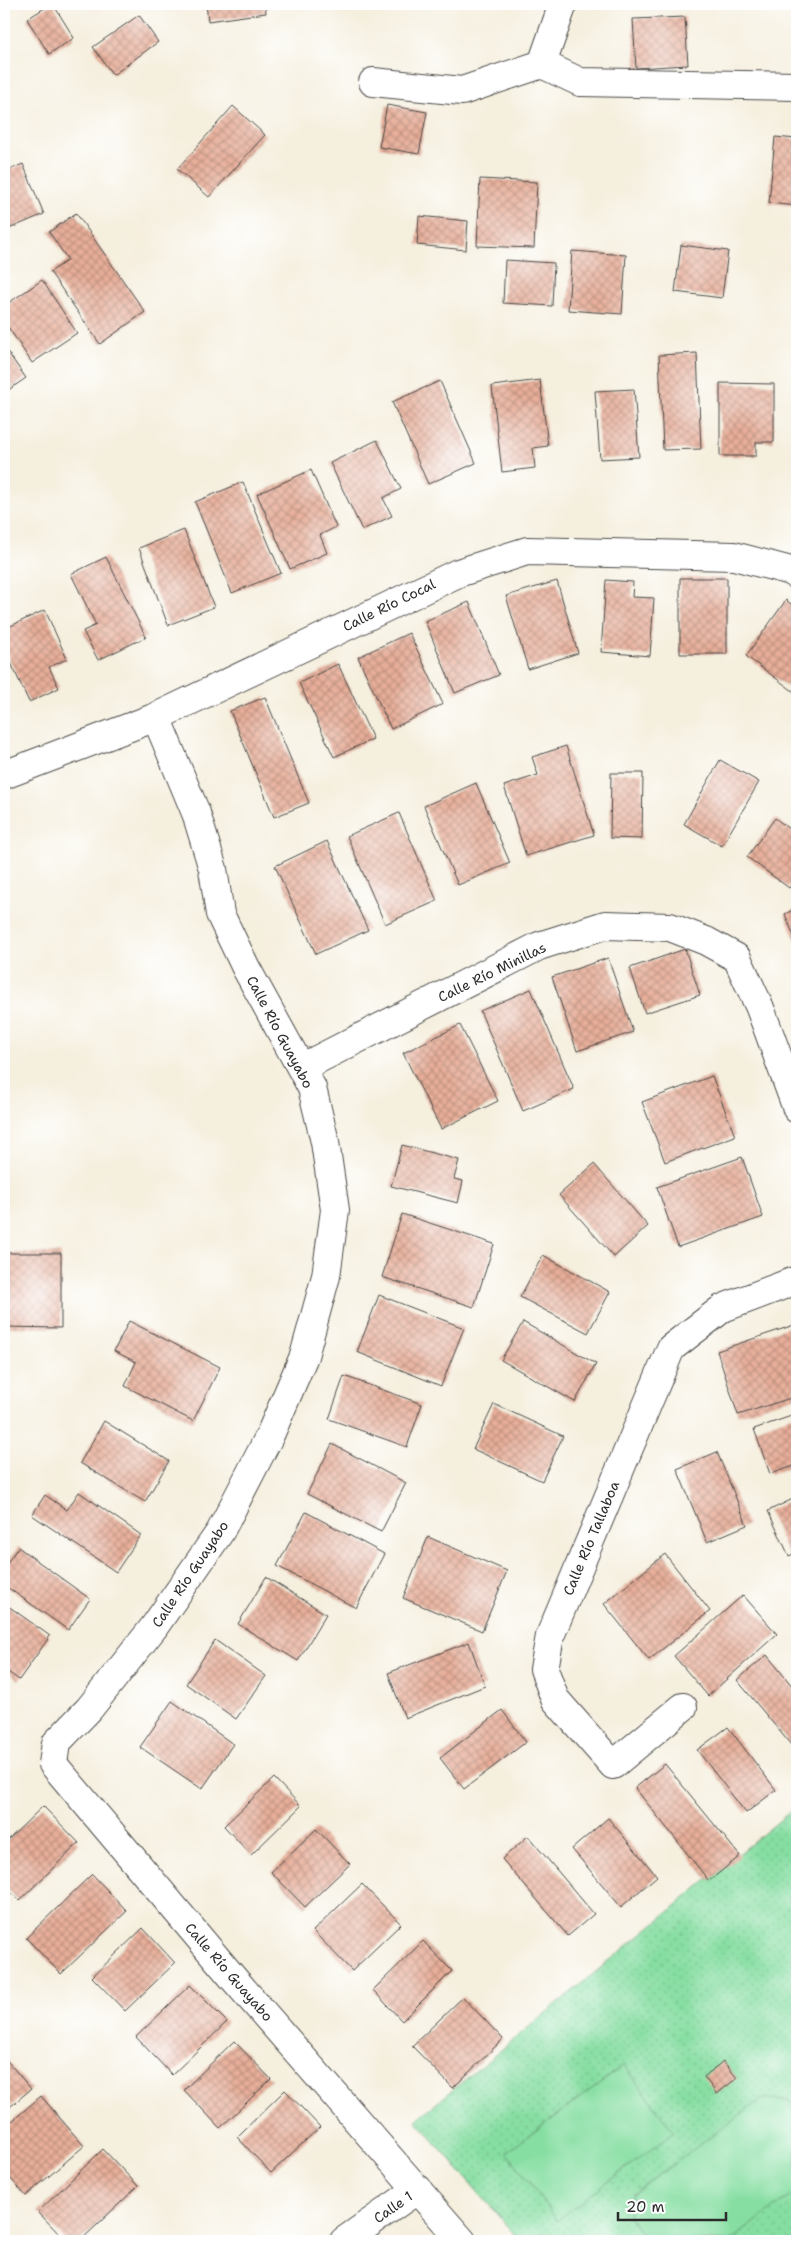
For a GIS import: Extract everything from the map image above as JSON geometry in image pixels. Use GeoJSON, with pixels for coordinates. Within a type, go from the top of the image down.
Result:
{"type":"FeatureCollection","features":[{"type":"Feature","properties":{"kind":"street"},"geometry":{"type":"LineString","coordinates":[[542,64],[563,4]]}},
{"type":"Feature","properties":{"kind":"street"},"geometry":{"type":"LineString","coordinates":[[373,82],[462,91],[542,64],[580,82],[797,86]]}},
{"type":"Feature","properties":{"kind":"street","name":"Calle Río Cocal"},"geometry":{"type":"LineString","coordinates":[[4,775],[156,717],[458,573],[527,551],[734,556],[790,571],[797,576]]}},
{"type":"Feature","properties":{"kind":"street","name":"Calle Río Guayabo"},"geometry":{"type":"LineString","coordinates":[[156,717],[196,813],[213,869],[220,914],[246,968],[312,1088],[325,1142],[335,1210],[326,1276],[304,1356],[270,1435],[220,1532],[154,1627],[89,1709],[56,1743],[53,1764],[234,1979],[462,2241]]}},
{"type":"Feature","properties":{"kind":"street","name":"Calle Río Minillas"},"geometry":{"type":"LineString","coordinates":[[301,1068],[539,946],[605,926],[670,927],[706,940],[738,958],[760,1008],[797,1109]]}},
{"type":"Feature","properties":{"kind":"street","name":"Calle Río Tallaboa"},"geometry":{"type":"LineString","coordinates":[[683,1707],[613,1765],[555,1699],[544,1669],[550,1636],[671,1348],[722,1308],[797,1280]]}},
{"type":"Feature","properties":{"kind":"street","name":"Calle 1"},"geometry":{"type":"LineString","coordinates":[[344,2241],[418,2189]]}},
{"type":"Feature","properties":{"kind":"green space"},"geometry":{"type":"Polygon","coordinates":[[[797,1806],[797,2241],[520,2241],[416,2120],[797,1806]]]}},
{"type":"Feature","properties":{"kind":"green space"},"geometry":{"type":"Polygon","coordinates":[[[624,2065],[674,2132],[557,2220],[507,2152],[624,2065]]]}},
{"type":"Feature","properties":{"kind":"green space"},"geometry":{"type":"Polygon","coordinates":[[[762,2099],[788,2100],[797,2110],[797,2191],[730,2241],[648,2241],[628,2216],[633,2194],[762,2099]]]}},
{"type":"Feature","properties":{"kind":"building"},"geometry":{"type":"Polygon","coordinates":[[[53,4],[74,38],[49,54],[27,19],[53,4]]]}},
{"type":"Feature","properties":{"kind":"building"},"geometry":{"type":"Polygon","coordinates":[[[206,4],[265,4],[266,13],[208,21],[206,4]]]}},
{"type":"Feature","properties":{"kind":"building"},"geometry":{"type":"Polygon","coordinates":[[[139,15],[158,42],[113,75],[93,47],[139,15]]]}},
{"type":"Feature","properties":{"kind":"building"},"geometry":{"type":"Polygon","coordinates":[[[685,17],[688,65],[636,68],[633,19],[685,17]]]}},
{"type":"Feature","properties":{"kind":"building"},"geometry":{"type":"Polygon","coordinates":[[[387,105],[427,112],[419,154],[379,147],[387,105]]]}},
{"type":"Feature","properties":{"kind":"building"},"geometry":{"type":"Polygon","coordinates":[[[233,106],[265,135],[209,197],[177,169],[233,106]]]}},
{"type":"Feature","properties":{"kind":"building"},"geometry":{"type":"Polygon","coordinates":[[[775,137],[797,139],[797,206],[769,203],[775,137]]]}},
{"type":"Feature","properties":{"kind":"building"},"geometry":{"type":"Polygon","coordinates":[[[23,164],[44,214],[4,231],[4,172],[23,164]]]}},
{"type":"Feature","properties":{"kind":"building"},"geometry":{"type":"Polygon","coordinates":[[[480,179],[537,182],[534,248],[477,246],[480,179]]]}},
{"type":"Feature","properties":{"kind":"building"},"geometry":{"type":"Polygon","coordinates":[[[76,213],[145,312],[100,344],[50,272],[68,260],[49,232],[76,213]]]}},
{"type":"Feature","properties":{"kind":"building"},"geometry":{"type":"Polygon","coordinates":[[[419,216],[468,221],[466,250],[417,245],[419,216]]]}},
{"type":"Feature","properties":{"kind":"building"},"geometry":{"type":"Polygon","coordinates":[[[681,245],[728,251],[722,298],[675,292],[681,245]]]}},
{"type":"Feature","properties":{"kind":"building"},"geometry":{"type":"Polygon","coordinates":[[[572,251],[626,255],[622,314],[568,310],[572,251]]]}},
{"type":"Feature","properties":{"kind":"building"},"geometry":{"type":"Polygon","coordinates":[[[505,260],[554,263],[552,306],[503,303],[505,260]]]}},
{"type":"Feature","properties":{"kind":"building"},"geometry":{"type":"Polygon","coordinates":[[[42,280],[77,333],[32,363],[4,321],[4,306],[42,280]]]}},
{"type":"Feature","properties":{"kind":"building"},"geometry":{"type":"Polygon","coordinates":[[[4,347],[26,378],[4,393],[4,347]]]}},
{"type":"Feature","properties":{"kind":"building"},"geometry":{"type":"Polygon","coordinates":[[[697,353],[701,449],[663,450],[659,355],[697,353]]]}},
{"type":"Feature","properties":{"kind":"building"},"geometry":{"type":"Polygon","coordinates":[[[540,380],[548,446],[533,448],[535,468],[502,472],[492,386],[540,380]]]}},
{"type":"Feature","properties":{"kind":"building"},"geometry":{"type":"Polygon","coordinates":[[[440,381],[476,463],[428,484],[392,402],[440,381]]]}},
{"type":"Feature","properties":{"kind":"building"},"geometry":{"type":"Polygon","coordinates":[[[720,383],[774,384],[774,442],[756,442],[756,456],[720,456],[720,383]]]}},
{"type":"Feature","properties":{"kind":"building"},"geometry":{"type":"Polygon","coordinates":[[[634,389],[639,457],[600,459],[595,391],[634,389]]]}},
{"type":"Feature","properties":{"kind":"building"},"geometry":{"type":"Polygon","coordinates":[[[377,440],[401,489],[383,498],[392,516],[362,530],[330,463],[377,440]]]}},
{"type":"Feature","properties":{"kind":"building"},"geometry":{"type":"Polygon","coordinates":[[[311,470],[336,527],[320,535],[327,553],[290,569],[257,494],[311,470]]]}},
{"type":"Feature","properties":{"kind":"building"},"geometry":{"type":"Polygon","coordinates":[[[243,482],[281,573],[232,593],[195,502],[243,482]]]}},
{"type":"Feature","properties":{"kind":"building"},"geometry":{"type":"Polygon","coordinates":[[[184,530],[214,607],[168,625],[139,548],[184,530]]]}},
{"type":"Feature","properties":{"kind":"building"},"geometry":{"type":"Polygon","coordinates":[[[106,557],[146,637],[98,660],[83,631],[96,625],[71,574],[106,557]]]}},
{"type":"Feature","properties":{"kind":"building"},"geometry":{"type":"Polygon","coordinates":[[[680,578],[727,578],[727,654],[680,654],[680,578]]]}},
{"type":"Feature","properties":{"kind":"building"},"geometry":{"type":"Polygon","coordinates":[[[606,580],[633,582],[632,597],[654,598],[650,656],[601,652],[606,580]]]}},
{"type":"Feature","properties":{"kind":"building"},"geometry":{"type":"Polygon","coordinates":[[[557,581],[578,653],[528,669],[506,596],[557,581]]]}},
{"type":"Feature","properties":{"kind":"building"},"geometry":{"type":"Polygon","coordinates":[[[786,600],[797,609],[797,694],[746,656],[786,600]]]}},
{"type":"Feature","properties":{"kind":"building"},"geometry":{"type":"Polygon","coordinates":[[[469,602],[499,675],[455,693],[425,621],[469,602]]]}},
{"type":"Feature","properties":{"kind":"building"},"geometry":{"type":"Polygon","coordinates":[[[45,610],[67,659],[49,667],[59,688],[29,702],[4,648],[4,629],[45,610]]]}},
{"type":"Feature","properties":{"kind":"building"},"geometry":{"type":"Polygon","coordinates":[[[409,633],[443,704],[391,729],[358,657],[409,633]]]}},
{"type":"Feature","properties":{"kind":"building"},"geometry":{"type":"Polygon","coordinates":[[[338,664],[373,739],[334,757],[299,683],[338,664]]]}},
{"type":"Feature","properties":{"kind":"building"},"geometry":{"type":"Polygon","coordinates":[[[265,697],[309,803],[274,817],[230,711],[265,697]]]}},
{"type":"Feature","properties":{"kind":"building"},"geometry":{"type":"Polygon","coordinates":[[[566,746],[594,835],[526,856],[504,786],[538,775],[532,757],[566,746]]]}},
{"type":"Feature","properties":{"kind":"building"},"geometry":{"type":"Polygon","coordinates":[[[720,760],[759,782],[722,846],[684,824],[720,760]]]}},
{"type":"Feature","properties":{"kind":"building"},"geometry":{"type":"Polygon","coordinates":[[[611,773],[643,773],[642,839],[610,838],[611,773]]]}},
{"type":"Feature","properties":{"kind":"building"},"geometry":{"type":"Polygon","coordinates":[[[476,783],[510,863],[458,885],[424,806],[476,783]]]}},
{"type":"Feature","properties":{"kind":"building"},"geometry":{"type":"Polygon","coordinates":[[[399,813],[437,901],[385,924],[347,836],[399,813]]]}},
{"type":"Feature","properties":{"kind":"building"},"geometry":{"type":"Polygon","coordinates":[[[775,818],[797,835],[797,878],[789,888],[747,857],[775,818]]]}},
{"type":"Feature","properties":{"kind":"building"},"geometry":{"type":"Polygon","coordinates":[[[327,841],[368,930],[316,954],[275,866],[327,841]]]}},
{"type":"Feature","properties":{"kind":"building"},"geometry":{"type":"Polygon","coordinates":[[[797,908],[797,944],[785,914],[797,908]]]}},
{"type":"Feature","properties":{"kind":"building"},"geometry":{"type":"Polygon","coordinates":[[[685,949],[700,995],[645,1013],[630,968],[685,949]]]}},
{"type":"Feature","properties":{"kind":"building"},"geometry":{"type":"Polygon","coordinates":[[[608,958],[633,1032],[577,1051],[552,977],[608,958]]]}},
{"type":"Feature","properties":{"kind":"building"},"geometry":{"type":"Polygon","coordinates":[[[531,989],[574,1089],[523,1111],[480,1011],[531,989]]]}},
{"type":"Feature","properties":{"kind":"building"},"geometry":{"type":"Polygon","coordinates":[[[460,1025],[498,1101],[441,1129],[403,1053],[460,1025]]]}},
{"type":"Feature","properties":{"kind":"building"},"geometry":{"type":"Polygon","coordinates":[[[712,1076],[735,1136],[665,1162],[642,1102],[712,1076]]]}},
{"type":"Feature","properties":{"kind":"building"},"geometry":{"type":"Polygon","coordinates":[[[402,1145],[459,1160],[454,1179],[463,1181],[458,1203],[391,1186],[402,1145]]]}},
{"type":"Feature","properties":{"kind":"building"},"geometry":{"type":"Polygon","coordinates":[[[742,1157],[763,1217],[678,1247],[657,1187],[742,1157]]]}},
{"type":"Feature","properties":{"kind":"building"},"geometry":{"type":"Polygon","coordinates":[[[594,1164],[648,1226],[614,1257],[559,1195],[594,1164]]]}},
{"type":"Feature","properties":{"kind":"building"},"geometry":{"type":"Polygon","coordinates":[[[402,1214],[494,1244],[474,1307],[382,1277],[402,1214]]]}},
{"type":"Feature","properties":{"kind":"building"},"geometry":{"type":"Polygon","coordinates":[[[4,1253],[61,1253],[61,1328],[4,1327],[4,1253]]]}},
{"type":"Feature","properties":{"kind":"building"},"geometry":{"type":"Polygon","coordinates":[[[543,1255],[610,1292],[588,1333],[520,1297],[543,1255]]]}},
{"type":"Feature","properties":{"kind":"building"},"geometry":{"type":"Polygon","coordinates":[[[379,1295],[464,1328],[441,1386],[357,1352],[379,1295]]]}},
{"type":"Feature","properties":{"kind":"building"},"geometry":{"type":"Polygon","coordinates":[[[129,1321],[220,1367],[193,1421],[125,1386],[136,1362],[114,1351],[129,1321]]]}},
{"type":"Feature","properties":{"kind":"building"},"geometry":{"type":"Polygon","coordinates":[[[523,1322],[596,1364],[575,1402],[501,1360],[523,1322]]]}},
{"type":"Feature","properties":{"kind":"building"},"geometry":{"type":"Polygon","coordinates":[[[797,1324],[797,1396],[738,1415],[717,1351],[797,1324]]]}},
{"type":"Feature","properties":{"kind":"building"},"geometry":{"type":"Polygon","coordinates":[[[344,1376],[422,1404],[407,1447],[329,1419],[344,1376]]]}},
{"type":"Feature","properties":{"kind":"building"},"geometry":{"type":"Polygon","coordinates":[[[494,1404],[563,1436],[542,1481],[473,1449],[494,1404]]]}},
{"type":"Feature","properties":{"kind":"building"},"geometry":{"type":"Polygon","coordinates":[[[797,1414],[797,1465],[770,1474],[754,1429],[797,1414]]]}},
{"type":"Feature","properties":{"kind":"building"},"geometry":{"type":"Polygon","coordinates":[[[104,1421],[169,1461],[145,1502],[80,1463],[104,1421]]]}},
{"type":"Feature","properties":{"kind":"building"},"geometry":{"type":"Polygon","coordinates":[[[332,1444],[406,1483],[381,1532],[307,1494],[332,1444]]]}},
{"type":"Feature","properties":{"kind":"building"},"geometry":{"type":"Polygon","coordinates":[[[717,1452],[747,1525],[707,1542],[677,1469],[717,1452]]]}},
{"type":"Feature","properties":{"kind":"building"},"geometry":{"type":"Polygon","coordinates":[[[79,1492],[141,1535],[116,1572],[32,1515],[45,1495],[67,1510],[79,1492]]]}},
{"type":"Feature","properties":{"kind":"building"},"geometry":{"type":"Polygon","coordinates":[[[797,1497],[797,1552],[789,1556],[768,1511],[797,1497]]]}},
{"type":"Feature","properties":{"kind":"building"},"geometry":{"type":"Polygon","coordinates":[[[306,1512],[384,1554],[356,1608],[277,1566],[306,1512]]]}},
{"type":"Feature","properties":{"kind":"building"},"geometry":{"type":"Polygon","coordinates":[[[428,1537],[507,1571],[482,1631],[403,1598],[428,1537]]]}},
{"type":"Feature","properties":{"kind":"building"},"geometry":{"type":"Polygon","coordinates":[[[18,1547],[90,1599],[68,1630],[4,1585],[4,1568],[18,1547]]]}},
{"type":"Feature","properties":{"kind":"building"},"geometry":{"type":"Polygon","coordinates":[[[665,1554],[710,1611],[649,1660],[604,1604],[665,1554]]]}},
{"type":"Feature","properties":{"kind":"building"},"geometry":{"type":"Polygon","coordinates":[[[266,1577],[326,1614],[298,1661],[238,1624],[266,1577]]]}},
{"type":"Feature","properties":{"kind":"building"},"geometry":{"type":"Polygon","coordinates":[[[743,1595],[777,1634],[708,1696],[674,1656],[743,1595]]]}},
{"type":"Feature","properties":{"kind":"building"},"geometry":{"type":"Polygon","coordinates":[[[4,1603],[50,1636],[19,1680],[4,1669],[4,1603]]]}},
{"type":"Feature","properties":{"kind":"building"},"geometry":{"type":"Polygon","coordinates":[[[215,1640],[266,1676],[236,1719],[186,1684],[215,1640]]]}},
{"type":"Feature","properties":{"kind":"building"},"geometry":{"type":"Polygon","coordinates":[[[469,1642],[485,1686],[405,1718],[388,1673],[469,1642]]]}},
{"type":"Feature","properties":{"kind":"building"},"geometry":{"type":"Polygon","coordinates":[[[767,1655],[797,1692],[797,1752],[737,1680],[767,1655]]]}},
{"type":"Feature","properties":{"kind":"building"},"geometry":{"type":"Polygon","coordinates":[[[172,1701],[233,1744],[202,1789],[140,1747],[172,1701]]]}},
{"type":"Feature","properties":{"kind":"building"},"geometry":{"type":"Polygon","coordinates":[[[502,1710],[526,1742],[464,1789],[440,1758],[502,1710]]]}},
{"type":"Feature","properties":{"kind":"building"},"geometry":{"type":"Polygon","coordinates":[[[728,1727],[776,1790],[746,1813],[697,1750],[728,1727]]]}},
{"type":"Feature","properties":{"kind":"building"},"geometry":{"type":"Polygon","coordinates":[[[665,1764],[740,1856],[709,1881],[635,1788],[665,1764]]]}},
{"type":"Feature","properties":{"kind":"building"},"geometry":{"type":"Polygon","coordinates":[[[274,1778],[301,1806],[251,1855],[224,1826],[274,1778]]]}},
{"type":"Feature","properties":{"kind":"building"},"geometry":{"type":"Polygon","coordinates":[[[43,1806],[79,1843],[19,1901],[4,1885],[4,1844],[43,1806]]]}},
{"type":"Feature","properties":{"kind":"building"},"geometry":{"type":"Polygon","coordinates":[[[608,1818],[657,1876],[621,1907],[572,1849],[608,1818]]]}},
{"type":"Feature","properties":{"kind":"building"},"geometry":{"type":"Polygon","coordinates":[[[316,1829],[350,1864],[305,1907],[271,1872],[316,1829]]]}},
{"type":"Feature","properties":{"kind":"building"},"geometry":{"type":"Polygon","coordinates":[[[528,1836],[594,1914],[568,1936],[502,1859],[528,1836]]]}},
{"type":"Feature","properties":{"kind":"building"},"geometry":{"type":"Polygon","coordinates":[[[92,1874],[127,1911],[61,1974],[26,1938],[92,1874]]]}},
{"type":"Feature","properties":{"kind":"building"},"geometry":{"type":"Polygon","coordinates":[[[362,1884],[401,1924],[352,1971],[313,1931],[362,1884]]]}},
{"type":"Feature","properties":{"kind":"building"},"geometry":{"type":"Polygon","coordinates":[[[143,1928],[175,1963],[125,2011],[92,1977],[143,1928]]]}},
{"type":"Feature","properties":{"kind":"building"},"geometry":{"type":"Polygon","coordinates":[[[423,1941],[452,1971],[402,2021],[373,1990],[423,1941]]]}},
{"type":"Feature","properties":{"kind":"building"},"geometry":{"type":"Polygon","coordinates":[[[190,1985],[227,2022],[172,2075],[136,2037],[190,1985]]]}},
{"type":"Feature","properties":{"kind":"building"},"geometry":{"type":"Polygon","coordinates":[[[463,1997],[503,2039],[453,2088],[412,2046],[463,1997]]]}},
{"type":"Feature","properties":{"kind":"building"},"geometry":{"type":"Polygon","coordinates":[[[234,2041],[271,2079],[220,2128],[184,2090],[234,2041]]]}},
{"type":"Feature","properties":{"kind":"building"},"geometry":{"type":"Polygon","coordinates":[[[4,2057],[31,2089],[4,2112],[4,2057]]]}},
{"type":"Feature","properties":{"kind":"building"},"geometry":{"type":"Polygon","coordinates":[[[723,2061],[737,2078],[717,2094],[704,2077],[723,2061]]]}},
{"type":"Feature","properties":{"kind":"building"},"geometry":{"type":"Polygon","coordinates":[[[285,2090],[320,2127],[271,2173],[237,2137],[285,2090]]]}},
{"type":"Feature","properties":{"kind":"building"},"geometry":{"type":"Polygon","coordinates":[[[41,2096],[84,2146],[26,2196],[4,2171],[4,2128],[41,2096]]]}},
{"type":"Feature","properties":{"kind":"building"},"geometry":{"type":"Polygon","coordinates":[[[103,2149],[138,2186],[80,2241],[66,2241],[38,2212],[103,2149]]]}}]}
